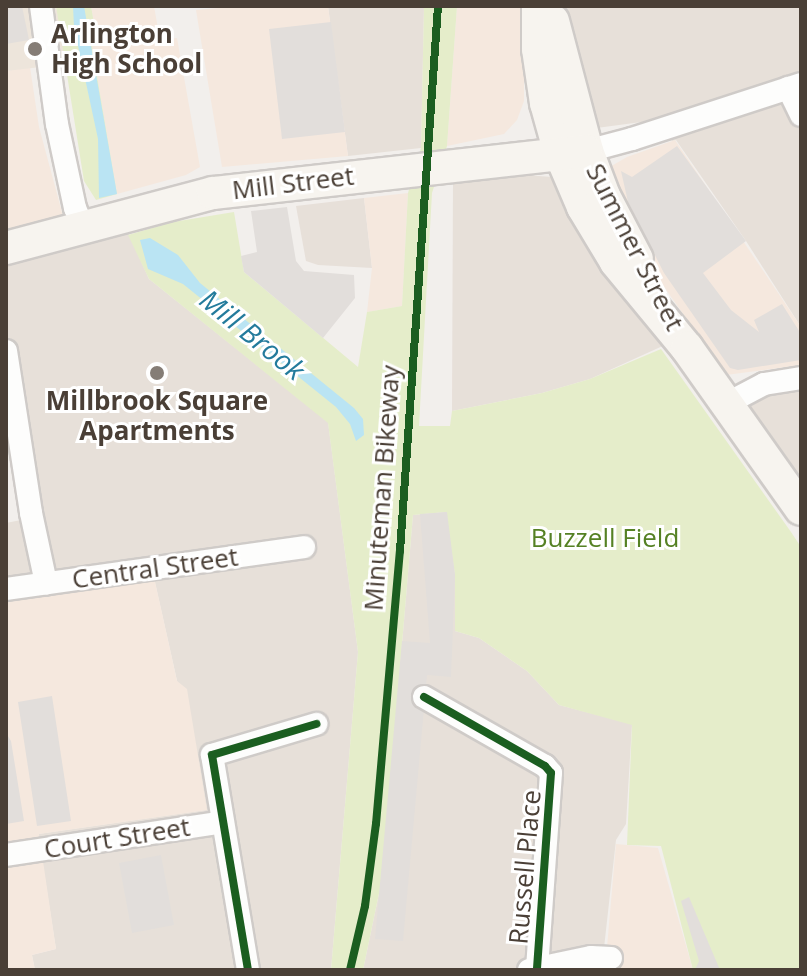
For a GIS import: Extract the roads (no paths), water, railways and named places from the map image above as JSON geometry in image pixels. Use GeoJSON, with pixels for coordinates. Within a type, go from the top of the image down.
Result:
{"type":"FeatureCollection","features":[{"type":"Feature","properties":{"kind":"main road","name":"Summer Street"},"geometry":{"type":"LineString","coordinates":[[538,6],[540,76],[573,152],[687,348],[801,509]]}},
{"type":"Feature","properties":{"kind":"main road","name":"Summer Street"},"geometry":{"type":"LineString","coordinates":[[551,6],[573,152]]}},
{"type":"Feature","properties":{"kind":"main road","name":"Mill Street"},"geometry":{"type":"LineString","coordinates":[[6,248],[213,193],[573,152]]}},
{"type":"Feature","properties":{"kind":"street"},"geometry":{"type":"LineString","coordinates":[[41,6],[57,124],[75,208],[83,227]]}},
{"type":"Feature","properties":{"kind":"street"},"geometry":{"type":"LineString","coordinates":[[573,152],[795,86],[801,115]]}},
{"type":"Feature","properties":{"kind":"street"},"geometry":{"type":"LineString","coordinates":[[6,351],[31,513],[46,583]]}},
{"type":"Feature","properties":{"kind":"street"},"geometry":{"type":"LineString","coordinates":[[726,404],[764,384],[801,378]]}},
{"type":"Feature","properties":{"kind":"street","name":"Central Street"},"geometry":{"type":"LineString","coordinates":[[6,589],[304,547]]}},
{"type":"Feature","properties":{"kind":"street","name":"Russell Place"},"geometry":{"type":"LineString","coordinates":[[424,697],[545,766],[551,773],[534,970]]}},
{"type":"Feature","properties":{"kind":"street"},"geometry":{"type":"LineString","coordinates":[[223,822],[212,755],[316,724]]}},
{"type":"Feature","properties":{"kind":"street","name":"Court Street"},"geometry":{"type":"LineString","coordinates":[[6,855],[223,822],[248,970]]}},
{"type":"Feature","properties":{"kind":"street"},"geometry":{"type":"LineString","coordinates":[[534,970],[591,957],[611,958]]}},
{"type":"Feature","properties":{"kind":"water"},"geometry":{"type":"Polygon","coordinates":[[[73,6],[84,6],[117,194],[99,198],[98,139],[74,27],[73,6]]]}},
{"type":"Feature","properties":{"kind":"water","name":"Mill Brook"},"geometry":{"type":"Polygon","coordinates":[[[150,238],[178,255],[200,283],[354,408],[363,419],[364,435],[356,441],[350,424],[336,407],[183,284],[148,269],[140,240],[150,238]]]}},
{"type":"Feature","properties":{"kind":"place","name":"Arlington High School"},"geometry":{"type":"Point","coordinates":[35,49]}},
{"type":"Feature","properties":{"kind":"place","name":"Millbrook Square Apartments"},"geometry":{"type":"Point","coordinates":[157,373]}},
{"type":"Feature","properties":{"kind":"park label","name":"Buzzell Field"},"geometry":{"type":"Point","coordinates":[605,538]}}]}
